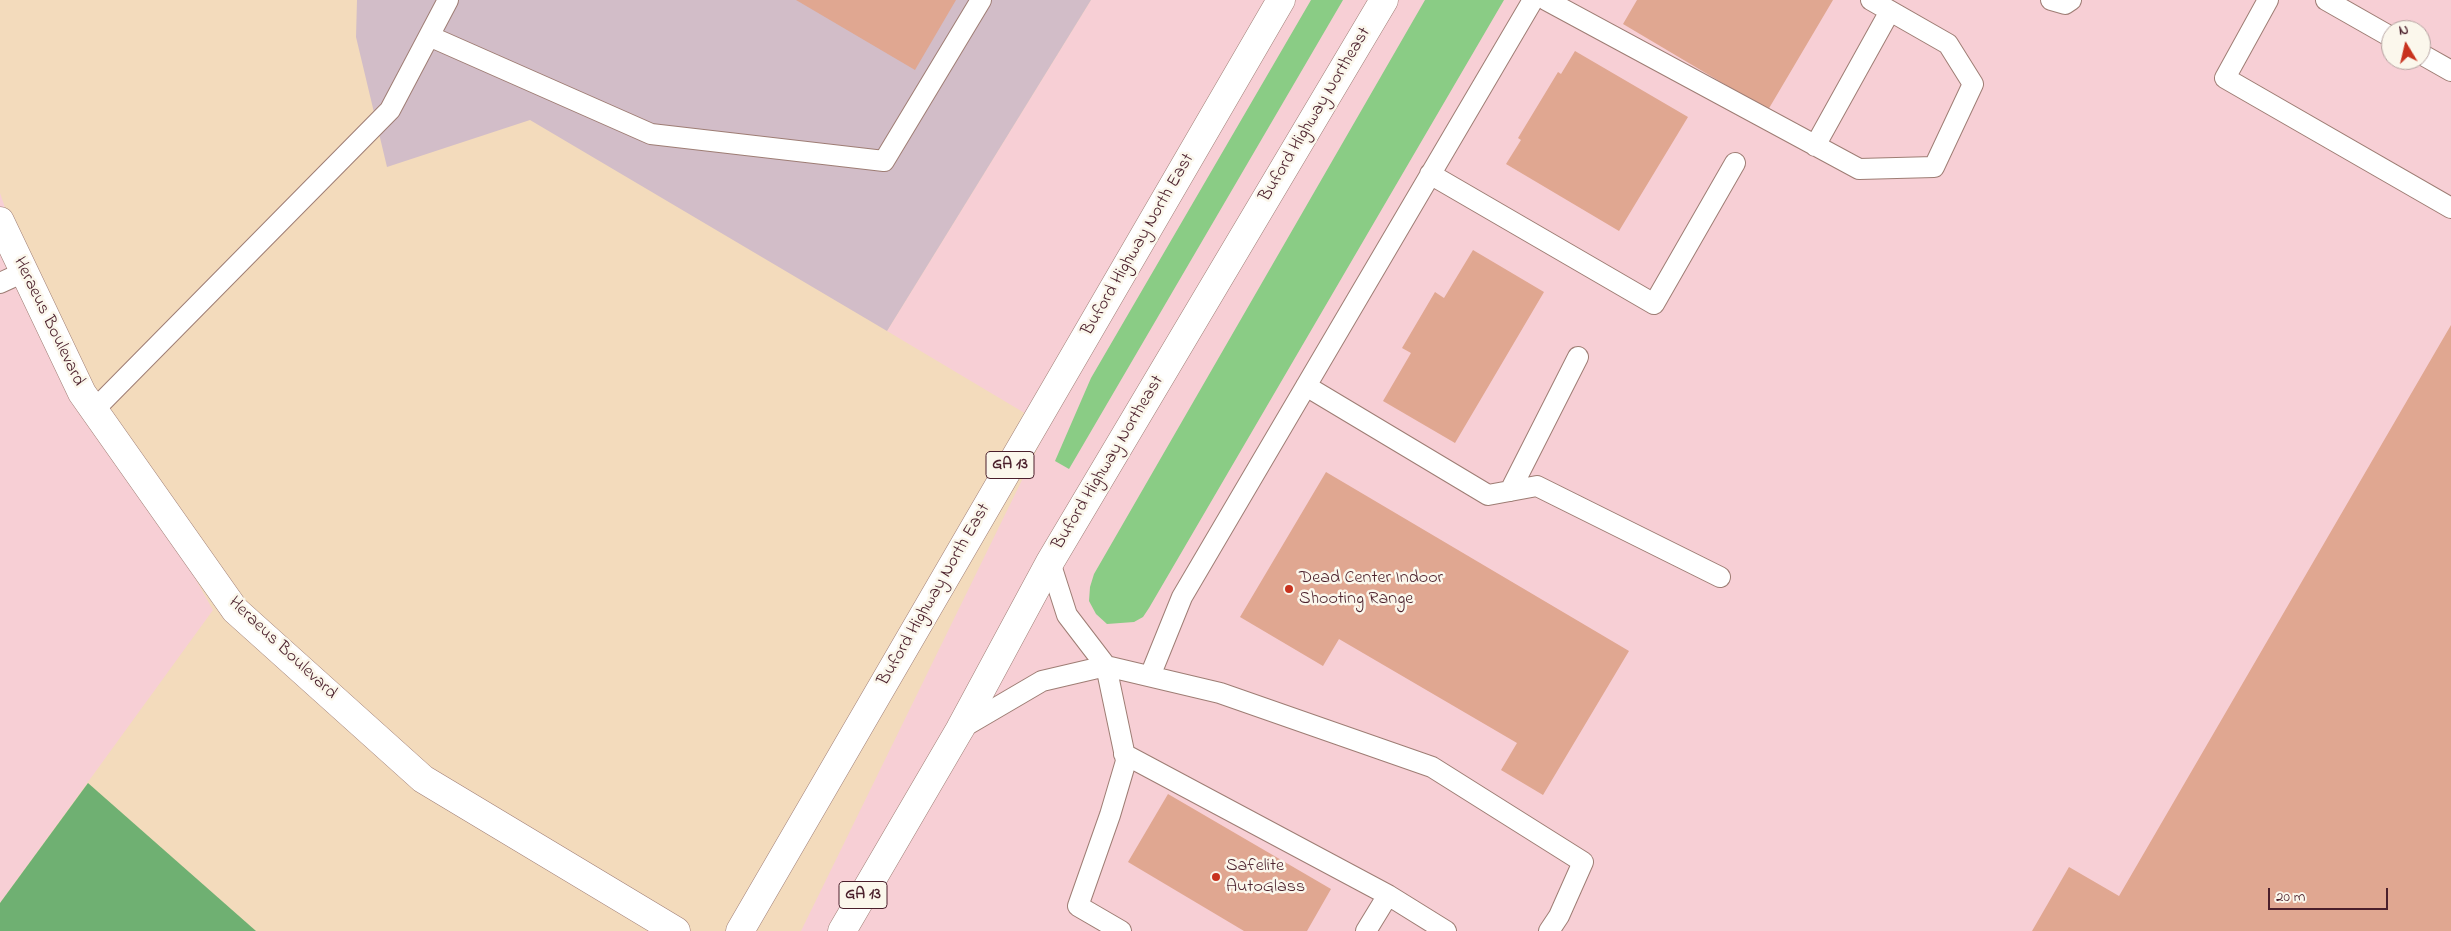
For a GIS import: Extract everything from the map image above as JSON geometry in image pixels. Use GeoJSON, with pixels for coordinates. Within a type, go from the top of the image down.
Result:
{"type":"FeatureCollection","features":[{"type":"Feature","properties":{"kind":"main road","name":"Buford Highway North East"},"geometry":{"type":"LineString","coordinates":[[740,931],[1281,0]]}},
{"type":"Feature","properties":{"kind":"main road","name":"Buford Highway Northeast"},"geometry":{"type":"LineString","coordinates":[[842,931],[960,729],[1050,562],[1384,0]]}},
{"type":"Feature","properties":{"kind":"main road","name":"Heraeus Boulevard"},"geometry":{"type":"LineString","coordinates":[[0,221],[82,393],[235,610],[424,778],[676,931]]}},
{"type":"Feature","properties":{"kind":"lane"},"geometry":{"type":"LineString","coordinates":[[94,410],[390,110],[448,0]]}},
{"type":"Feature","properties":{"kind":"lane"},"geometry":{"type":"LineString","coordinates":[[429,36],[651,134],[884,161],[981,0]]}},
{"type":"Feature","properties":{"kind":"lane"},"geometry":{"type":"LineString","coordinates":[[1150,676],[1182,597],[1533,0]]}},
{"type":"Feature","properties":{"kind":"lane"},"geometry":{"type":"LineString","coordinates":[[1546,0],[1859,169],[1934,167],[1973,84],[1948,44],[1871,0]]}},
{"type":"Feature","properties":{"kind":"lane"},"geometry":{"type":"LineString","coordinates":[[2051,0],[2065,4],[2071,0]]}},
{"type":"Feature","properties":{"kind":"lane"},"geometry":{"type":"LineString","coordinates":[[2268,0],[2226,78],[2451,208]]}},
{"type":"Feature","properties":{"kind":"lane"},"geometry":{"type":"LineString","coordinates":[[2326,0],[2381,31]]}},
{"type":"Feature","properties":{"kind":"lane"},"geometry":{"type":"LineString","coordinates":[[1816,146],[1890,11]]}},
{"type":"Feature","properties":{"kind":"lane"},"geometry":{"type":"LineString","coordinates":[[2431,60],[2451,71]]}},
{"type":"Feature","properties":{"kind":"lane"},"geometry":{"type":"LineString","coordinates":[[1430,174],[1654,304],[1735,163]]}},
{"type":"Feature","properties":{"kind":"lane"},"geometry":{"type":"LineString","coordinates":[[0,283],[24,272]]}},
{"type":"Feature","properties":{"kind":"lane"},"geometry":{"type":"LineString","coordinates":[[1510,491],[1578,357]]}},
{"type":"Feature","properties":{"kind":"lane"},"geometry":{"type":"LineString","coordinates":[[1306,386],[1488,495],[1536,486],[1720,577]]}},
{"type":"Feature","properties":{"kind":"lane"},"geometry":{"type":"LineString","coordinates":[[1050,562],[1067,615],[1106,666],[1126,761],[1110,815],[1078,906],[1121,931]]}},
{"type":"Feature","properties":{"kind":"lane"},"geometry":{"type":"LineString","coordinates":[[960,729],[1042,681],[1106,666],[1220,694],[1432,767],[1583,862],[1559,916],[1549,931]]}},
{"type":"Feature","properties":{"kind":"lane"},"geometry":{"type":"LineString","coordinates":[[1124,754],[1388,895],[1446,931]]}},
{"type":"Feature","properties":{"kind":"lane"},"geometry":{"type":"LineString","coordinates":[[1366,931],[1388,895]]}},
{"type":"Feature","properties":{"kind":"shaded area"},"geometry":{"type":"Polygon","coordinates":[[[357,0],[1091,0],[887,331],[530,120],[387,167],[356,37],[357,0]]]}},
{"type":"Feature","properties":{"kind":"shaded area"},"geometry":{"type":"Polygon","coordinates":[[[1091,0],[2451,0],[2451,931],[801,931],[1048,427],[887,331],[1091,0]]]}},
{"type":"Feature","properties":{"kind":"shaded area"},"geometry":{"type":"Polygon","coordinates":[[[0,193],[34,291],[213,610],[0,903],[0,193]]]}},
{"type":"Feature","properties":{"kind":"green space"},"geometry":{"type":"Polygon","coordinates":[[[1311,0],[1343,0],[1069,469],[1055,461],[1091,378],[1311,0]]]}},
{"type":"Feature","properties":{"kind":"green space"},"geometry":{"type":"Polygon","coordinates":[[[1425,0],[1504,0],[1149,608],[1143,617],[1134,622],[1107,624],[1096,614],[1089,601],[1090,587],[1094,574],[1425,0]]]}},
{"type":"Feature","properties":{"kind":"green space"},"geometry":{"type":"Polygon","coordinates":[[[88,783],[256,931],[0,931],[0,903],[88,783]]]}},
{"type":"Feature","properties":{"kind":"building"},"geometry":{"type":"Polygon","coordinates":[[[796,0],[956,0],[915,70],[796,0]]]}},
{"type":"Feature","properties":{"kind":"building"},"geometry":{"type":"Polygon","coordinates":[[[1637,0],[1833,0],[1768,110],[1623,24],[1637,0]]]}},
{"type":"Feature","properties":{"kind":"building"},"geometry":{"type":"Polygon","coordinates":[[[1575,51],[1688,117],[1619,231],[1506,164],[1521,140],[1518,138],[1558,72],[1561,74],[1575,51]]]}},
{"type":"Feature","properties":{"kind":"building"},"geometry":{"type":"Polygon","coordinates":[[[1473,250],[1544,292],[1455,443],[1383,401],[1411,353],[1402,348],[1435,292],[1444,298],[1473,250]]]}},
{"type":"Feature","properties":{"kind":"building"},"geometry":{"type":"Polygon","coordinates":[[[2451,325],[2451,931],[2032,931],[2069,867],[2119,896],[2451,325]]]}},
{"type":"Feature","properties":{"kind":"building"},"geometry":{"type":"Polygon","coordinates":[[[1326,472],[1629,651],[1543,795],[1501,770],[1517,743],[1339,639],[1323,666],[1240,617],[1326,472]]]}},
{"type":"Feature","properties":{"kind":"building"},"geometry":{"type":"Polygon","coordinates":[[[1168,794],[1331,889],[1307,931],[1244,931],[1128,862],[1168,794]]]}},
{"type":"Feature","properties":{"kind":"place","name":"Dead Center Indoor Shooting Range"},"geometry":{"type":"Point","coordinates":[1289,589]}},
{"type":"Feature","properties":{"kind":"place","name":"Safelite AutoGlass"},"geometry":{"type":"Point","coordinates":[1216,877]}}]}
